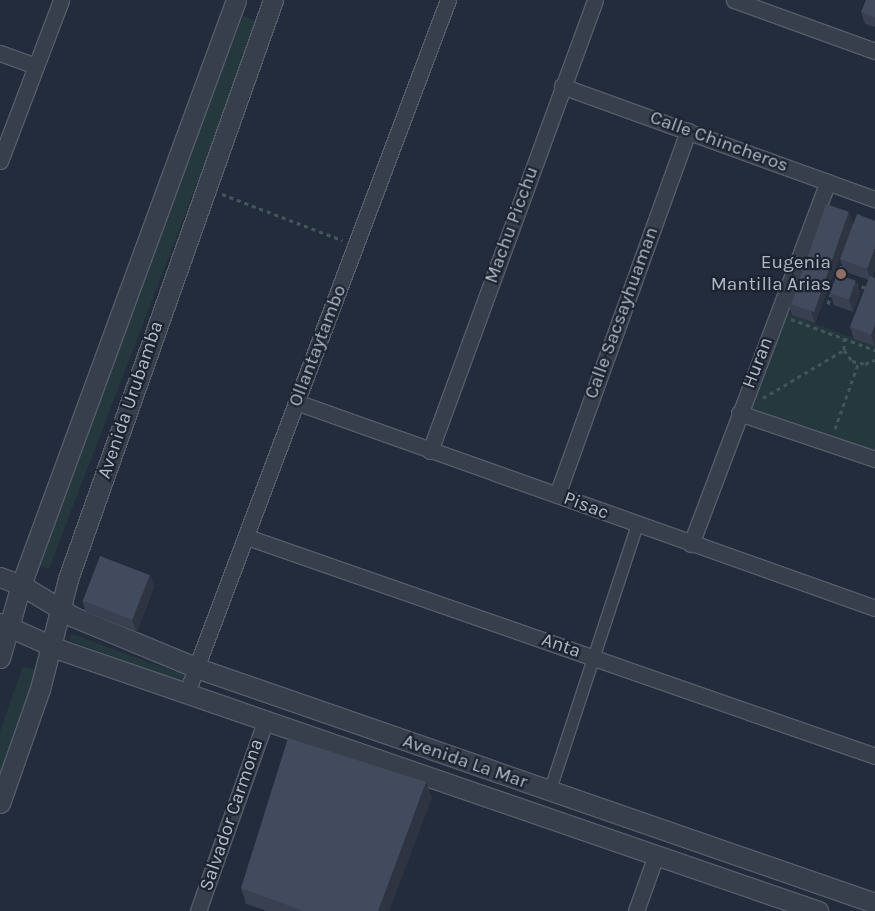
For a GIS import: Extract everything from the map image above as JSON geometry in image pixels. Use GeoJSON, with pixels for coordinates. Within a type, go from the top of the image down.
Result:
{"type":"FeatureCollection","features":[{"type":"Feature","properties":{"kind":"street"},"geometry":{"type":"LineString","coordinates":[[0,161],[61,0]]}},
{"type":"Feature","properties":{"kind":"street","name":"Avenida Urubamba"},"geometry":{"type":"LineString","coordinates":[[0,658],[5,624],[236,0]]}},
{"type":"Feature","properties":{"kind":"street","name":"Avenida Urubamba"},"geometry":{"type":"LineString","coordinates":[[0,803],[40,689],[60,609],[205,187],[273,0]]}},
{"type":"Feature","properties":{"kind":"street","name":"Ollantaytambo"},"geometry":{"type":"LineString","coordinates":[[187,692],[448,0]]}},
{"type":"Feature","properties":{"kind":"street","name":"Machu Picchu"},"geometry":{"type":"LineString","coordinates":[[430,451],[595,0]]}},
{"type":"Feature","properties":{"kind":"street"},"geometry":{"type":"LineString","coordinates":[[734,0],[875,51]]}},
{"type":"Feature","properties":{"kind":"street"},"geometry":{"type":"LineString","coordinates":[[0,52],[36,66]]}},
{"type":"Feature","properties":{"kind":"street","name":"Calle Chincheros"},"geometry":{"type":"LineString","coordinates":[[562,86],[875,199]]}},
{"type":"Feature","properties":{"kind":"street","name":"Calle Sacsayhuaman"},"geometry":{"type":"LineString","coordinates":[[557,495],[688,132]]}},
{"type":"Feature","properties":{"kind":"street","name":"Huran"},"geometry":{"type":"LineString","coordinates":[[691,544],[828,182]]}},
{"type":"Feature","properties":{"kind":"street","name":"Pisac"},"geometry":{"type":"LineString","coordinates":[[296,402],[637,525],[875,608]]}},
{"type":"Feature","properties":{"kind":"street"},"geometry":{"type":"LineString","coordinates":[[739,413],[875,459]]}},
{"type":"Feature","properties":{"kind":"street"},"geometry":{"type":"LineString","coordinates":[[549,792],[637,525]]}},
{"type":"Feature","properties":{"kind":"street","name":"Anta"},"geometry":{"type":"LineString","coordinates":[[247,537],[875,756]]}},
{"type":"Feature","properties":{"kind":"street","name":"Avenida La Mar"},"geometry":{"type":"LineString","coordinates":[[0,577],[21,585],[60,609],[197,668],[549,792],[875,903]]}},
{"type":"Feature","properties":{"kind":"street","name":"Avenida La Mar"},"geometry":{"type":"LineString","coordinates":[[5,624],[50,644],[818,911]]}},
{"type":"Feature","properties":{"kind":"street","name":"Salvador Carmona"},"geometry":{"type":"LineString","coordinates":[[198,911],[266,719]]}},
{"type":"Feature","properties":{"kind":"street"},"geometry":{"type":"LineString","coordinates":[[636,911],[656,855]]}},
{"type":"Feature","properties":{"kind":"path"},"geometry":{"type":"LineString","coordinates":[[205,187],[356,246]]}},
{"type":"Feature","properties":{"kind":"path"},"geometry":{"type":"LineString","coordinates":[[828,304],[844,259]]}},
{"type":"Feature","properties":{"kind":"path"},"geometry":{"type":"LineString","coordinates":[[837,277],[870,290]]}},
{"type":"Feature","properties":{"kind":"path"},"geometry":{"type":"LineString","coordinates":[[867,298],[872,282]]}},
{"type":"Feature","properties":{"kind":"path"},"geometry":{"type":"LineString","coordinates":[[788,318],[875,350]]}},
{"type":"Feature","properties":{"kind":"path"},"geometry":{"type":"LineString","coordinates":[[844,338],[844,350],[858,364]]}},
{"type":"Feature","properties":{"kind":"path"},"geometry":{"type":"LineString","coordinates":[[756,402],[844,350]]}},
{"type":"Feature","properties":{"kind":"path"},"geometry":{"type":"LineString","coordinates":[[858,364],[875,360]]}},
{"type":"Feature","properties":{"kind":"path"},"geometry":{"type":"LineString","coordinates":[[835,429],[858,364]]}},
{"type":"Feature","properties":{"kind":"green space"},"geometry":{"type":"Polygon","coordinates":[[[243,16],[259,22],[49,569],[33,563],[243,16]]]}},
{"type":"Feature","properties":{"kind":"green space"},"geometry":{"type":"Polygon","coordinates":[[[784,312],[875,346],[875,453],[746,409],[784,312]]]}},
{"type":"Feature","properties":{"kind":"green space"},"geometry":{"type":"Polygon","coordinates":[[[72,634],[186,675],[183,682],[70,641],[72,634]]]}},
{"type":"Feature","properties":{"kind":"green space"},"geometry":{"type":"Polygon","coordinates":[[[23,666],[37,671],[0,777],[0,731],[23,666]]]}},
{"type":"Feature","properties":{"kind":"building"},"geometry":{"type":"Polygon","coordinates":[[[866,0],[875,0],[875,17],[861,12],[866,0]]]}},
{"type":"Feature","properties":{"kind":"building"},"geometry":{"type":"Polygon","coordinates":[[[826,204],[849,212],[814,312],[791,304],[826,204]]]}},
{"type":"Feature","properties":{"kind":"building"},"geometry":{"type":"Polygon","coordinates":[[[857,214],[875,221],[875,247],[867,269],[840,259],[857,214]]]}},
{"type":"Feature","properties":{"kind":"building"},"geometry":{"type":"Polygon","coordinates":[[[837,274],[856,281],[849,300],[830,293],[837,274]]]}},
{"type":"Feature","properties":{"kind":"building"},"geometry":{"type":"Polygon","coordinates":[[[870,276],[875,278],[875,324],[871,335],[850,327],[870,276]]]}},
{"type":"Feature","properties":{"kind":"building"},"geometry":{"type":"Polygon","coordinates":[[[100,556],[149,575],[132,620],[83,601],[100,556]]]}},
{"type":"Feature","properties":{"kind":"building"},"geometry":{"type":"Polygon","coordinates":[[[288,738],[426,782],[378,911],[304,911],[241,888],[288,738]]]}},
{"type":"Feature","properties":{"kind":"place","name":"Eugenia Mantilla Arias"},"geometry":{"type":"Point","coordinates":[841,274]}}]}
